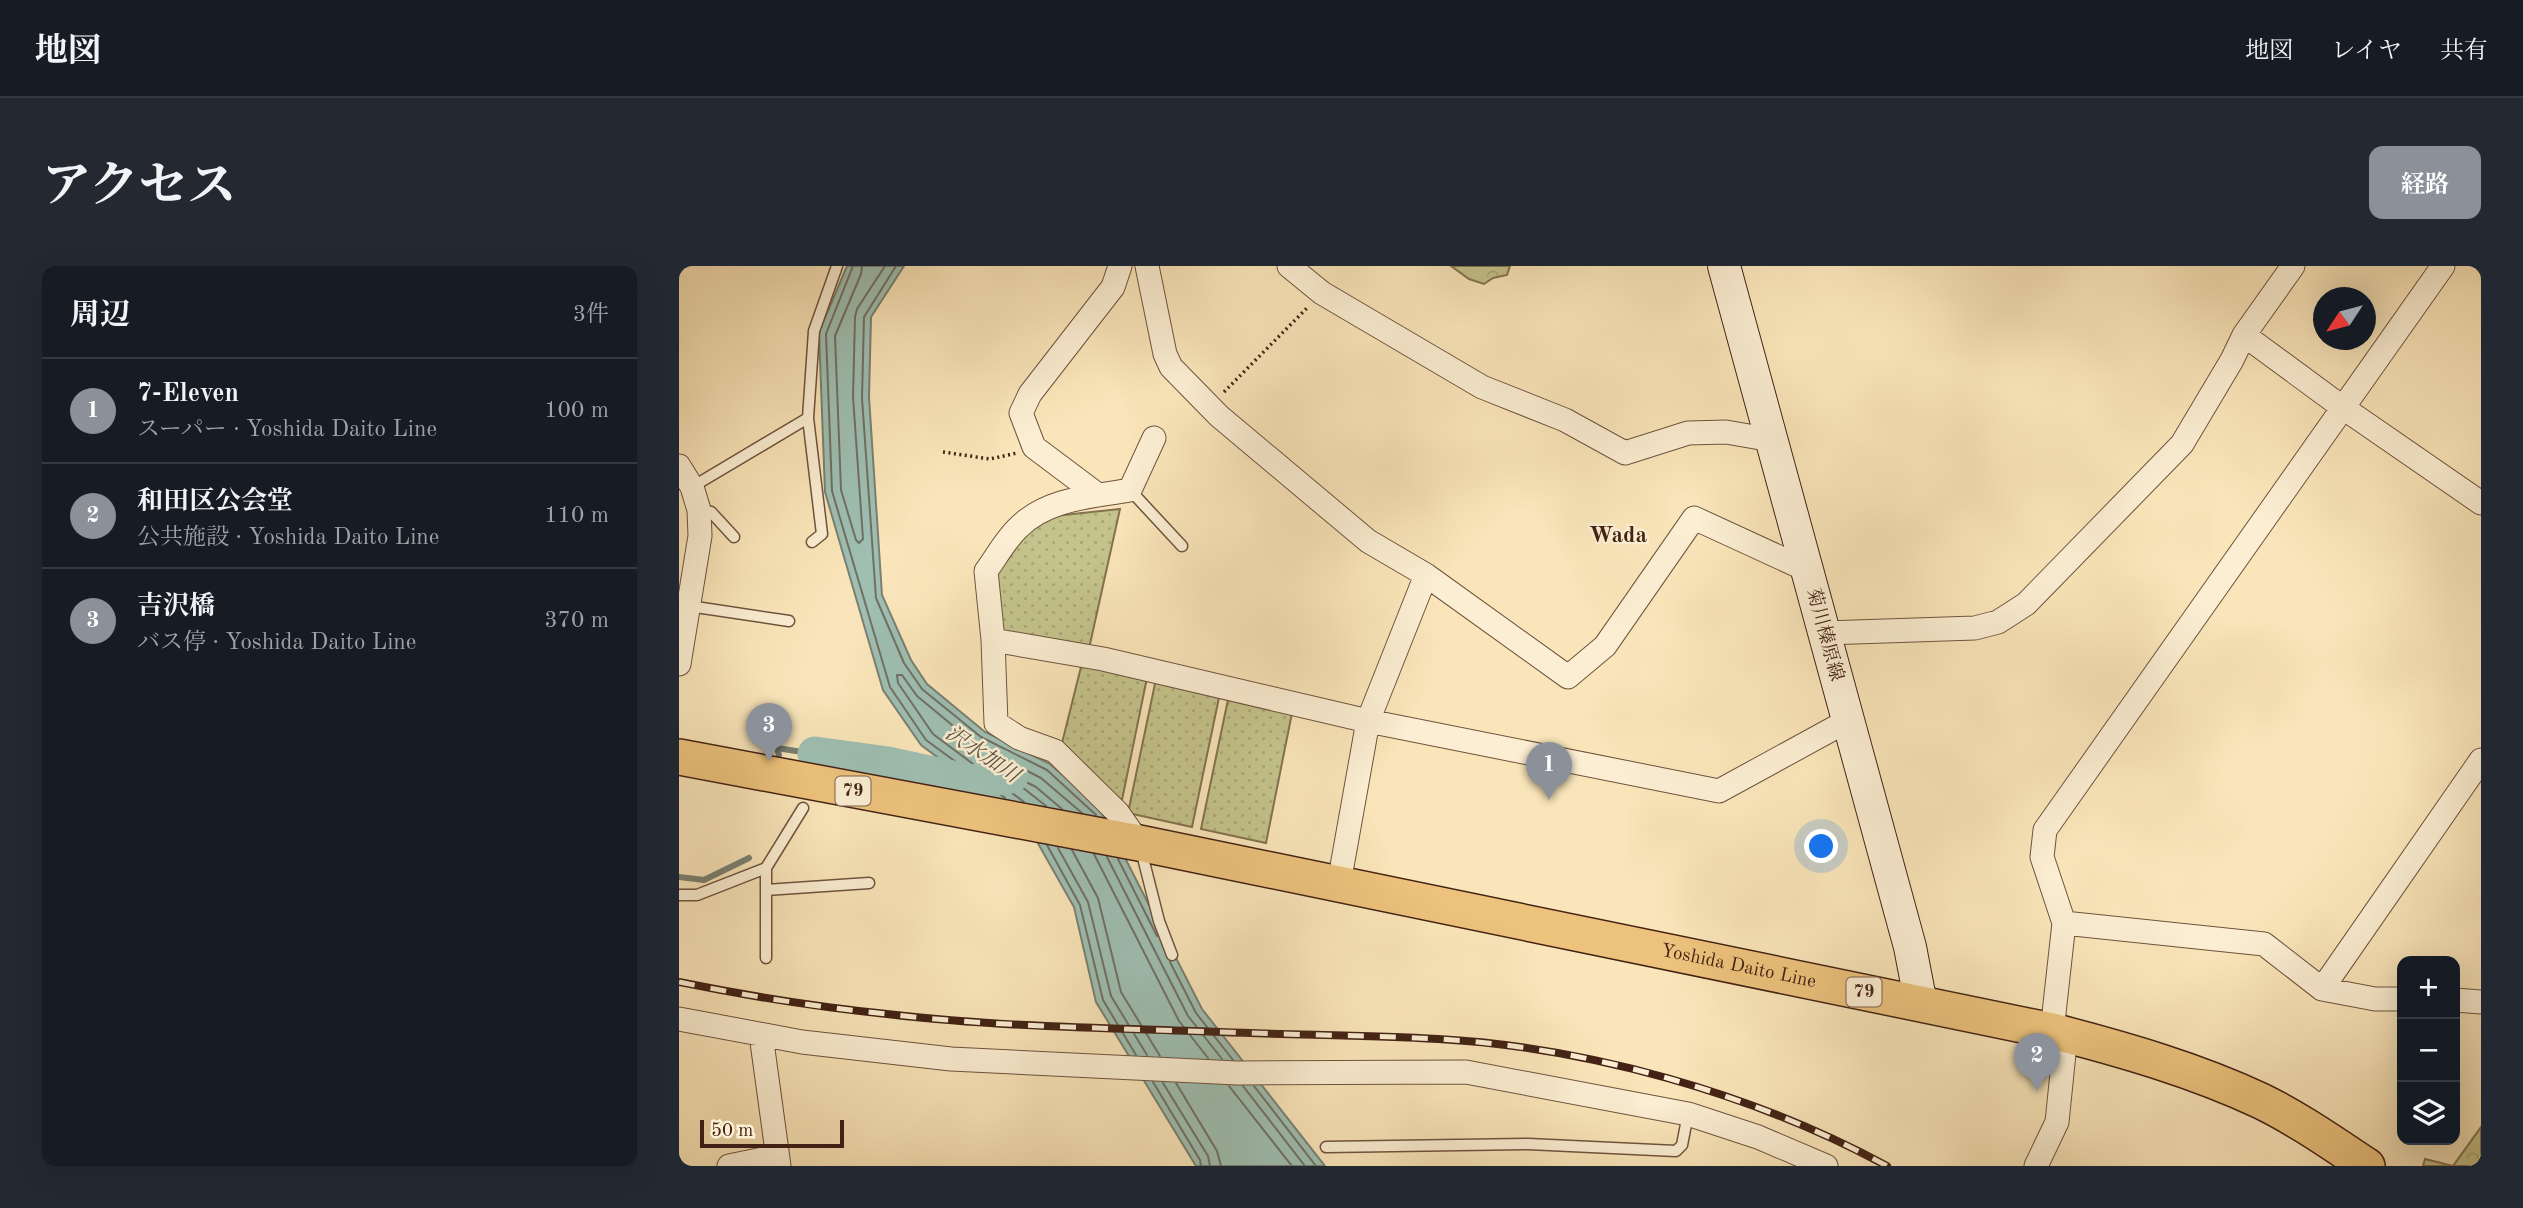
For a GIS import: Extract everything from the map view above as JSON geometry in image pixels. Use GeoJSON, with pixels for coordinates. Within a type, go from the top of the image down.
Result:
{"type":"FeatureCollection","features":[{"type":"Feature","properties":{"kind":"main road","name":"菊川榛原線"},"geometry":{"type":"LineString","coordinates":[[1724,266],[1910,947],[1921,1004]]}},
{"type":"Feature","properties":{"kind":"main road","name":"79"},"geometry":{"type":"LineString","coordinates":[[679,757],[1133,842]]}},
{"type":"Feature","properties":{"kind":"main road","name":"Yoshida Daito Line"},"geometry":{"type":"LineString","coordinates":[[1133,842],[2059,1032],[2163,1063],[2260,1101],[2303,1124],[2367,1166]]}},
{"type":"Feature","properties":{"kind":"street"},"geometry":{"type":"LineString","coordinates":[[1098,495],[1034,447],[1021,413],[1025,403],[1073,337],[1113,287],[1120,266]]}},
{"type":"Feature","properties":{"kind":"street"},"geometry":{"type":"LineString","coordinates":[[1147,266],[1165,354],[1171,367],[1210,406],[1368,541],[1426,575],[1568,677],[1605,646],[1694,518],[1807,570]]}},
{"type":"Feature","properties":{"kind":"street"},"geometry":{"type":"LineString","coordinates":[[1289,266],[1322,293],[1482,387],[1565,420],[1625,453],[1688,433],[1726,432],[1772,440]]}},
{"type":"Feature","properties":{"kind":"street"},"geometry":{"type":"LineString","coordinates":[[1825,634],[1975,628],[1998,622],[2026,604],[2182,444],[2232,360],[2244,334],[2293,266]]}},
{"type":"Feature","properties":{"kind":"street"},"geometry":{"type":"LineString","coordinates":[[2036,1166],[2057,1122],[2064,923],[2042,857],[2045,830],[2444,266]]}},
{"type":"Feature","properties":{"kind":"street"},"geometry":{"type":"LineString","coordinates":[[2244,334],[2342,407],[2481,503]]}},
{"type":"Feature","properties":{"kind":"street"},"geometry":{"type":"LineString","coordinates":[[1133,842],[1118,813],[1055,751],[1019,738],[996,723],[993,640],[986,570],[1017,529],[1032,516],[1061,502],[1130,490],[1154,438]]}},
{"type":"Feature","properties":{"kind":"street"},"geometry":{"type":"LineString","coordinates":[[679,466],[692,487],[699,510],[700,536],[679,664]]}},
{"type":"Feature","properties":{"kind":"street"},"geometry":{"type":"LineString","coordinates":[[1339,883],[1368,721],[1426,575]]}},
{"type":"Feature","properties":{"kind":"street"},"geometry":{"type":"LineString","coordinates":[[993,640],[1103,659],[1368,721],[1719,791],[1847,721]]}},
{"type":"Feature","properties":{"kind":"street"},"geometry":{"type":"LineString","coordinates":[[2322,989],[2481,760]]}},
{"type":"Feature","properties":{"kind":"street"},"geometry":{"type":"LineString","coordinates":[[2064,923],[2264,944],[2322,989],[2375,999],[2397,999]]}},
{"type":"Feature","properties":{"kind":"street"},"geometry":{"type":"LineString","coordinates":[[2460,1000],[2481,1002]]}},
{"type":"Feature","properties":{"kind":"street"},"geometry":{"type":"LineString","coordinates":[[679,1019],[802,1042],[951,1059],[1237,1073],[1467,1072],[1688,1114],[1758,1137],[1826,1166]]}},
{"type":"Feature","properties":{"kind":"street"},"geometry":{"type":"LineString","coordinates":[[729,1166],[778,1161],[761,1035]]}},
{"type":"Feature","properties":{"kind":"lane"},"geometry":{"type":"LineString","coordinates":[[812,542],[822,534],[808,418],[814,331],[837,266]]}},
{"type":"Feature","properties":{"kind":"lane"},"geometry":{"type":"LineString","coordinates":[[692,487],[808,418]]}},
{"type":"Feature","properties":{"kind":"lane"},"geometry":{"type":"LineString","coordinates":[[1130,490],[1182,545]]}},
{"type":"Feature","properties":{"kind":"lane"},"geometry":{"type":"LineString","coordinates":[[699,510],[711,512],[734,537]]}},
{"type":"Feature","properties":{"kind":"lane"},"geometry":{"type":"LineString","coordinates":[[689,606],[789,621]]}},
{"type":"Feature","properties":{"kind":"lane"},"geometry":{"type":"LineString","coordinates":[[766,958],[766,868],[803,808]]}},
{"type":"Feature","properties":{"kind":"lane"},"geometry":{"type":"LineString","coordinates":[[1133,842],[1172,955]]}},
{"type":"Feature","properties":{"kind":"lane"},"geometry":{"type":"LineString","coordinates":[[679,895],[697,895],[766,868]]}},
{"type":"Feature","properties":{"kind":"lane"},"geometry":{"type":"LineString","coordinates":[[766,890],[869,883]]}},
{"type":"Feature","properties":{"kind":"lane"},"geometry":{"type":"LineString","coordinates":[[1326,1147],[1528,1144],[1676,1151],[1682,1144],[1688,1114]]}},
{"type":"Feature","properties":{"kind":"path"},"geometry":{"type":"LineString","coordinates":[[1210,406],[1322,293]]}},
{"type":"Feature","properties":{"kind":"path"},"geometry":{"type":"LineString","coordinates":[[943,452],[991,458],[1012,455],[1034,447]]}},
{"type":"Feature","properties":{"kind":"green space"},"geometry":{"type":"Polygon","coordinates":[[[1451,266],[1510,266],[1507,275],[1493,278],[1484,284],[1469,279],[1451,266]]]}},
{"type":"Feature","properties":{"kind":"green space"},"geometry":{"type":"Polygon","coordinates":[[[1120,509],[1088,653],[998,637],[992,569],[1035,518],[1120,509]]]}},
{"type":"Feature","properties":{"kind":"green space"},"geometry":{"type":"Polygon","coordinates":[[[1083,659],[1148,673],[1122,800],[1060,751],[1083,659]]]}},
{"type":"Feature","properties":{"kind":"green space"},"geometry":{"type":"Polygon","coordinates":[[[1157,674],[1221,688],[1192,827],[1128,813],[1157,674]]]}},
{"type":"Feature","properties":{"kind":"green space"},"geometry":{"type":"Polygon","coordinates":[[[1230,690],[1294,703],[1266,843],[1201,829],[1230,690]]]}},
{"type":"Feature","properties":{"kind":"green space"},"geometry":{"type":"Polygon","coordinates":[[[2481,1127],[2481,1166],[2453,1166],[2481,1127]]]}},
{"type":"Feature","properties":{"kind":"green space"},"geometry":{"type":"Polygon","coordinates":[[[2425,1159],[2453,1166],[2423,1166],[2425,1159]]]}},
{"type":"Feature","properties":{"kind":"water","name":"沢水加川"},"geometry":{"type":"Polygon","coordinates":[[[847,266],[904,266],[871,317],[869,397],[882,595],[911,660],[927,684],[985,732],[1050,764],[1099,807],[1202,1009],[1325,1166],[1196,1166],[1096,1002],[1074,907],[1027,824],[921,745],[883,690],[825,492],[819,332],[847,266]]]}},
{"type":"Feature","properties":{"kind":"waterway"},"geometry":{"type":"LineString","coordinates":[[779,755],[777,748],[815,754]]}},
{"type":"Feature","properties":{"kind":"waterway","name":"沢水加川"},"geometry":{"type":"LineString","coordinates":[[815,754],[888,764],[971,782],[1011,776]]}},
{"type":"Feature","properties":{"kind":"waterway"},"geometry":{"type":"LineString","coordinates":[[679,877],[704,880],[749,858]]}},
{"type":"Feature","properties":{"kind":"railway"},"geometry":{"type":"LineString","coordinates":[[679,982],[809,1004],[970,1022],[1438,1039],[1553,1052],[1669,1078],[1726,1096],[1836,1140],[1887,1166]]}},
{"type":"Feature","properties":{"kind":"place","name":"吉沢橋"},"geometry":{"type":"Point","coordinates":[769,761]}},
{"type":"Feature","properties":{"kind":"place","name":"7-Eleven"},"geometry":{"type":"Point","coordinates":[1549,800]}},
{"type":"Feature","properties":{"kind":"place","name":"和田区公会堂"},"geometry":{"type":"Point","coordinates":[2037,1091]}},
{"type":"Feature","properties":{"kind":"district","name":"Wada"},"geometry":{"type":"Point","coordinates":[1618,535]}}]}
